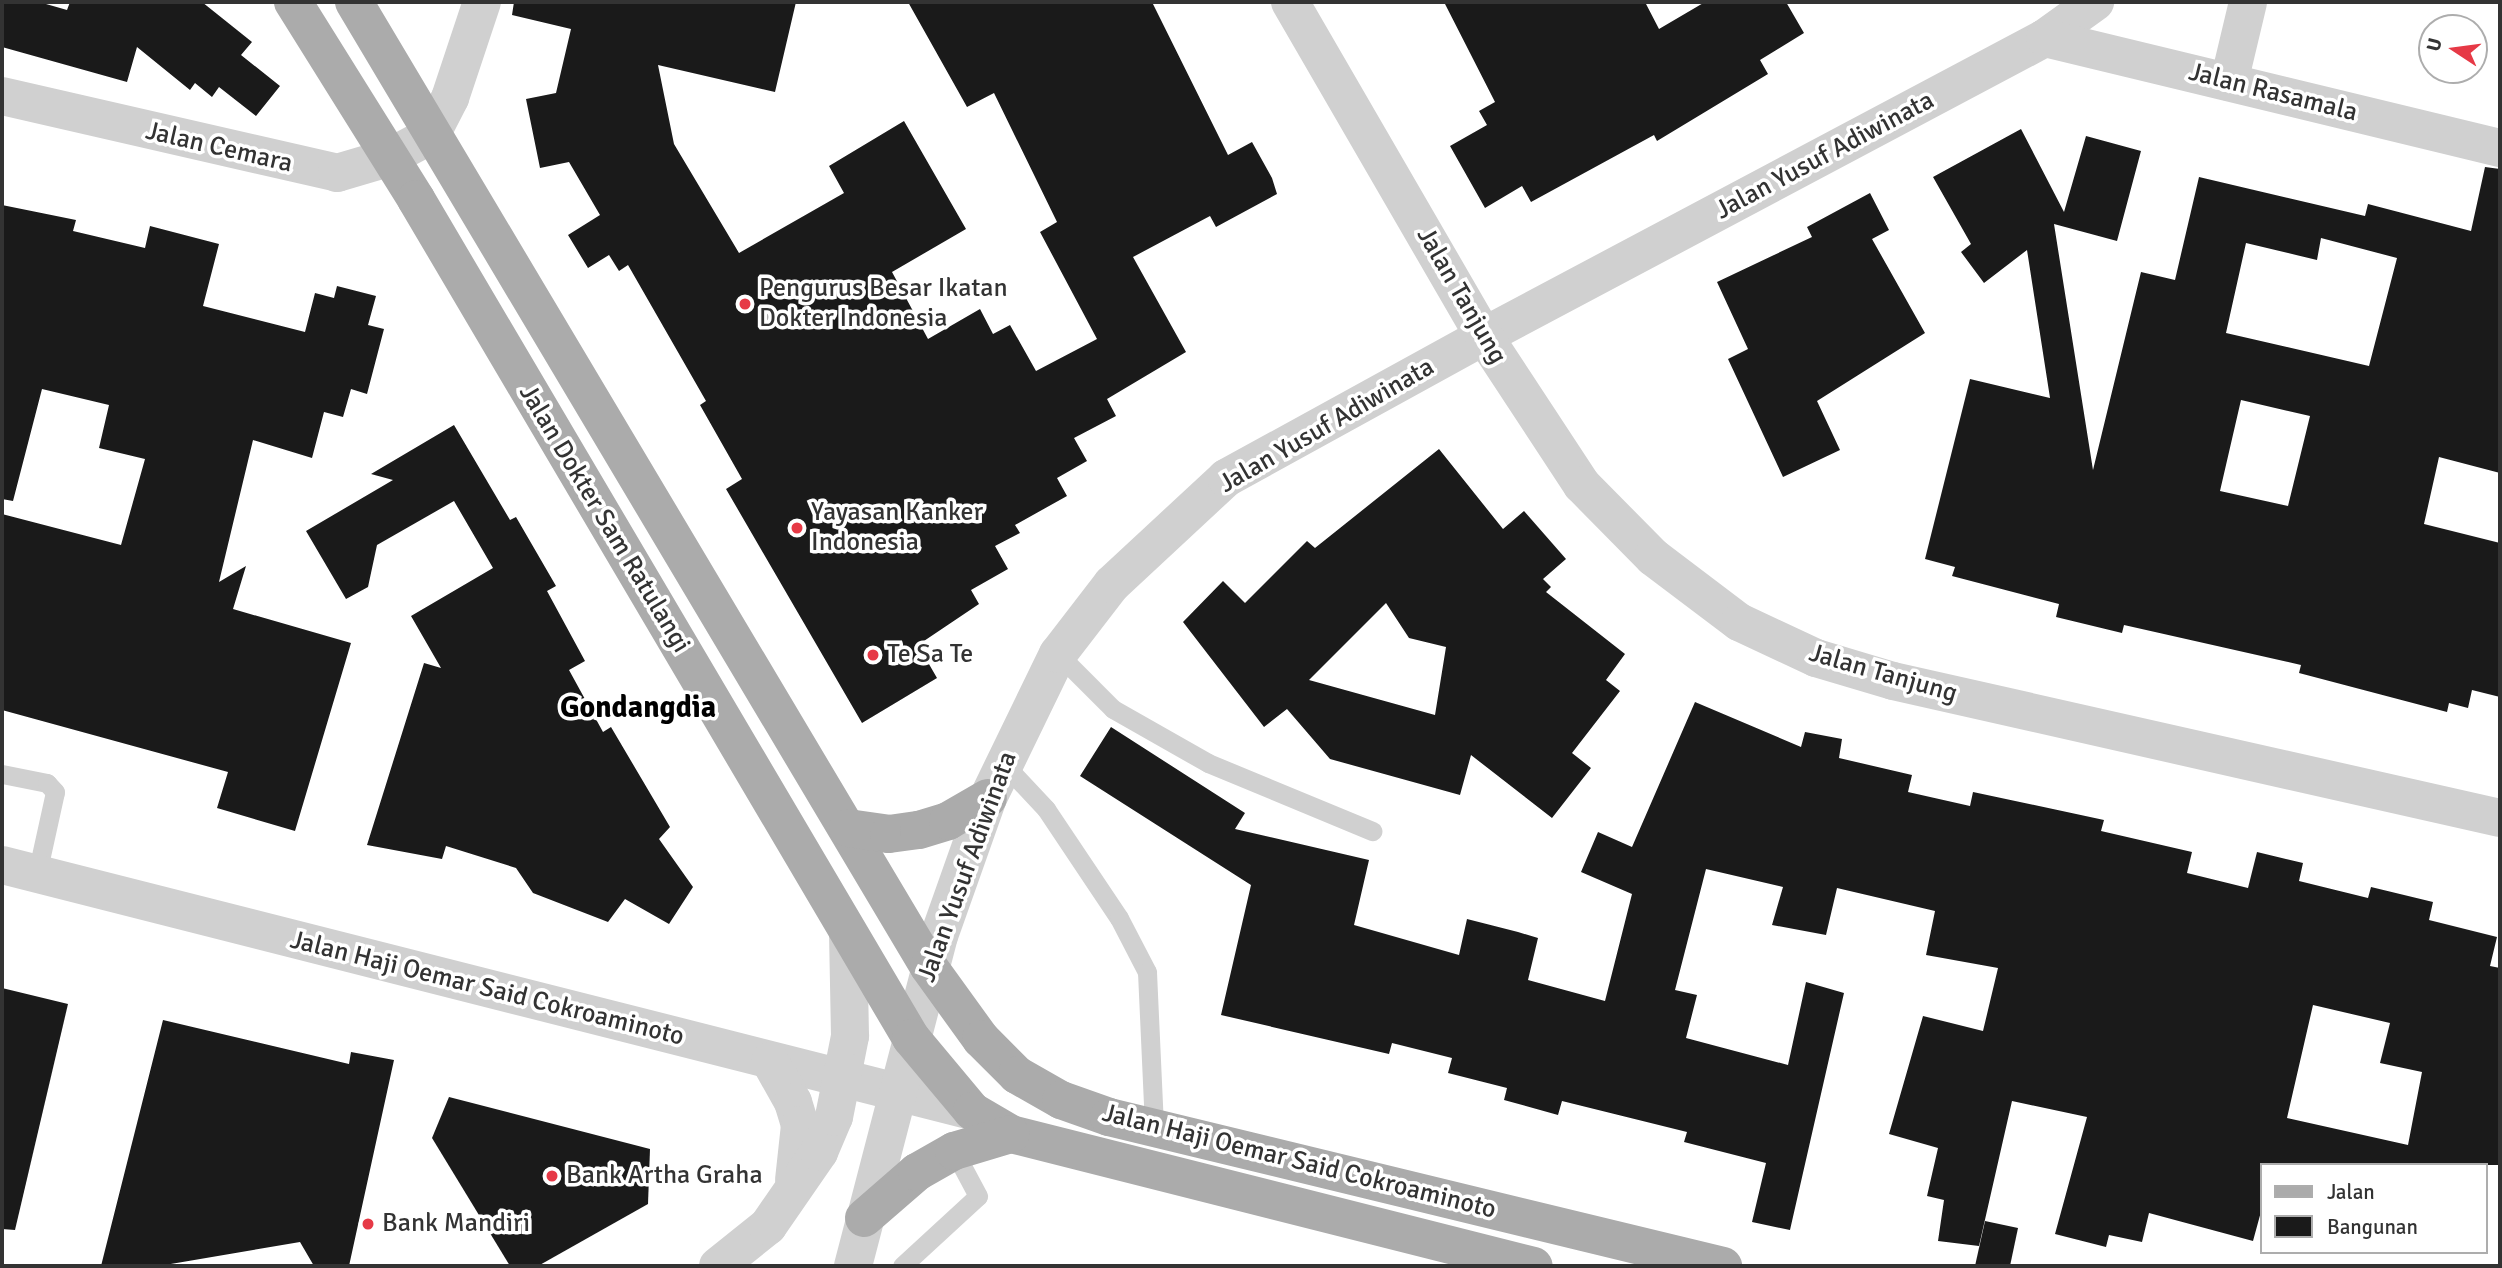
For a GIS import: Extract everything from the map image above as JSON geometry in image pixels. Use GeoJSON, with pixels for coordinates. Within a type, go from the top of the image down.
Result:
{"type":"FeatureCollection","features":[{"type":"Feature","properties":{"kind":"main road","name":"Jalan Dokter Sam Ratulangi"},"geometry":{"type":"LineString","coordinates":[[293,2],[911,1038]]}},
{"type":"Feature","properties":{"kind":"main road","name":"Jalan Dokter Sam Ratulangi"},"geometry":{"type":"LineString","coordinates":[[354,2],[929,967]]}},
{"type":"Feature","properties":{"kind":"main road"},"geometry":{"type":"LineString","coordinates":[[848,828],[889,834],[919,830],[948,821],[988,798]]}},
{"type":"Feature","properties":{"kind":"main road","name":"Jalan Haji Oemar Said Cokroaminoto"},"geometry":{"type":"LineString","coordinates":[[929,967],[981,1039],[1017,1075],[1061,1100],[1154,1128],[1723,1266]]}},
{"type":"Feature","properties":{"kind":"main road","name":"Jalan Haji Oemar Said Cokroaminoto"},"geometry":{"type":"LineString","coordinates":[[911,1038],[972,1111],[1011,1134],[1534,1266]]}},
{"type":"Feature","properties":{"kind":"main road"},"geometry":{"type":"LineString","coordinates":[[864,1218],[898,1185],[954,1151],[1011,1134]]}},
{"type":"Feature","properties":{"kind":"street"},"geometry":{"type":"LineString","coordinates":[[431,135],[450,97],[482,2]]}},
{"type":"Feature","properties":{"kind":"street","name":"Jalan Tanjung"},"geometry":{"type":"LineString","coordinates":[[1290,2],[1484,336],[1582,485],[1635,539],[1739,622],[1816,658],[1893,681],[2500,818]]}},
{"type":"Feature","properties":{"kind":"street","name":"Jalan Yusuf Adiwinata"},"geometry":{"type":"LineString","coordinates":[[853,1266],[929,967],[988,798],[1058,654],[1112,584],[1226,478],[1484,336],[2045,38],[2095,2]]}},
{"type":"Feature","properties":{"kind":"street"},"geometry":{"type":"LineString","coordinates":[[2230,82],[2248,2]]}},
{"type":"Feature","properties":{"kind":"street","name":"Jalan Rasamala"},"geometry":{"type":"LineString","coordinates":[[2045,38],[2500,148]]}},
{"type":"Feature","properties":{"kind":"street","name":"Jalan Cemara"},"geometry":{"type":"LineString","coordinates":[[2,96],[337,173],[388,158],[431,135]]}},
{"type":"Feature","properties":{"kind":"street","name":"Jalan Haji Oemar Said Cokroaminoto"},"geometry":{"type":"LineString","coordinates":[[19,869],[972,1111]]}},
{"type":"Feature","properties":{"kind":"street"},"geometry":{"type":"LineString","coordinates":[[718,1266],[768,1226],[819,1152],[843,1079],[850,1025],[848,932]]}},
{"type":"Feature","properties":{"kind":"street"},"geometry":{"type":"LineString","coordinates":[[770,1061],[793,1102],[800,1125],[800,1148],[791,1195]]}},
{"type":"Feature","properties":{"kind":"lane"},"geometry":{"type":"LineString","coordinates":[[1058,654],[1114,709],[1196,757],[1372,831]]}},
{"type":"Feature","properties":{"kind":"lane"},"geometry":{"type":"LineString","coordinates":[[1003,763],[1046,809],[1119,918],[1147,972],[1154,1128]]}},
{"type":"Feature","properties":{"kind":"lane"},"geometry":{"type":"LineString","coordinates":[[2,774],[47,783],[55,792],[19,869]]}},
{"type":"Feature","properties":{"kind":"lane"},"geometry":{"type":"LineString","coordinates":[[902,1266],[978,1196],[954,1151]]}},
{"type":"Feature","properties":{"kind":"building"},"geometry":{"type":"Polygon","coordinates":[[[2,2],[39,2],[67,10],[70,2],[202,2],[252,42],[241,55],[280,86],[256,116],[219,87],[212,97],[195,83],[190,90],[137,47],[127,82],[2,47],[2,2]]]}},
{"type":"Feature","properties":{"kind":"building"},"geometry":{"type":"Polygon","coordinates":[[[514,2],[796,2],[775,92],[658,65],[674,144],[739,253],[844,193],[829,166],[904,121],[966,229],[892,272],[928,339],[980,309],[993,334],[1010,325],[1036,371],[1097,339],[1040,232],[1057,222],[994,93],[967,107],[908,2],[1152,2],[1228,155],[1252,142],[1272,178],[1277,194],[1216,227],[1210,216],[1133,257],[1186,352],[1107,399],[1116,416],[1074,438],[1087,461],[1057,478],[1067,496],[1015,525],[1020,533],[995,546],[1008,569],[971,590],[979,604],[918,645],[937,678],[862,723],[726,489],[742,479],[700,405],[706,401],[628,265],[619,271],[609,255],[588,268],[568,235],[600,215],[569,162],[540,168],[526,99],[556,93],[571,29],[512,15],[514,2]]]}},
{"type":"Feature","properties":{"kind":"building"},"geometry":{"type":"Polygon","coordinates":[[[1444,2],[1645,2],[1659,29],[1705,2],[1786,2],[1804,33],[1760,60],[1768,74],[1657,141],[1654,135],[1531,202],[1522,186],[1485,208],[1450,146],[1487,125],[1479,111],[1495,102],[1444,2]]]}},
{"type":"Feature","properties":{"kind":"building"},"geometry":{"type":"Polygon","coordinates":[[[2021,129],[2064,212],[2086,136],[2141,151],[2117,241],[2054,224],[2093,470],[2141,272],[2175,280],[2199,177],[2365,216],[2368,204],[2471,231],[2485,167],[2500,169],[2500,473],[2439,457],[2424,524],[2500,543],[2500,697],[2472,690],[2468,708],[2449,703],[2447,712],[2299,673],[2301,665],[2124,625],[2122,633],[2056,617],[2059,604],[1952,576],[1955,567],[1925,559],[1970,379],[2050,398],[2027,250],[1984,283],[1961,252],[1971,244],[1933,177],[2021,129]],[[2321,238],[2317,260],[2246,243],[2226,333],[2369,366],[2397,258],[2321,238]],[[2241,400],[2220,491],[2288,506],[2310,416],[2241,400]]]}},
{"type":"Feature","properties":{"kind":"building"},"geometry":{"type":"Polygon","coordinates":[[[1870,193],[1889,230],[1872,239],[1925,333],[1817,401],[1840,450],[1783,477],[1728,359],[1748,349],[1717,282],[1812,237],[1807,227],[1870,193]]]}},
{"type":"Feature","properties":{"kind":"building"},"geometry":{"type":"Polygon","coordinates":[[[2,205],[76,220],[73,231],[145,248],[150,226],[219,244],[203,306],[305,332],[315,293],[334,298],[337,286],[376,296],[368,325],[384,329],[367,394],[351,389],[343,417],[324,412],[312,458],[253,440],[219,582],[246,566],[233,609],[351,643],[295,831],[217,808],[228,772],[2,710],[2,514],[121,545],[145,459],[99,448],[109,405],[42,389],[13,501],[2,499],[2,205]]]}},
{"type":"Feature","properties":{"kind":"building"},"geometry":{"type":"Polygon","coordinates":[[[454,425],[510,520],[516,517],[556,586],[547,591],[585,661],[569,670],[603,732],[611,727],[670,827],[659,839],[693,887],[669,924],[625,899],[608,922],[533,893],[516,868],[446,846],[442,859],[367,845],[424,663],[441,668],[411,616],[493,568],[454,501],[377,545],[368,587],[346,599],[306,531],[393,480],[371,474],[454,425]]]}},
{"type":"Feature","properties":{"kind":"building"},"geometry":{"type":"Polygon","coordinates":[[[1439,449],[1503,529],[1524,511],[1566,559],[1543,579],[1551,587],[1546,592],[1625,654],[1606,680],[1620,691],[1572,753],[1591,768],[1552,818],[1471,755],[1460,795],[1330,759],[1287,709],[1264,727],[1183,622],[1223,581],[1245,603],[1307,541],[1315,548],[1439,449]],[[1386,603],[1309,680],[1435,715],[1446,647],[1409,638],[1386,603]]]}},
{"type":"Feature","properties":{"kind":"building"},"geometry":{"type":"Polygon","coordinates":[[[1695,702],[1801,747],[1805,732],[1842,739],[1839,758],[1912,775],[1908,792],[1970,806],[1973,792],[2104,820],[2101,831],[2192,852],[2187,873],[2248,888],[2257,852],[2303,863],[2299,881],[2368,898],[2371,887],[2433,902],[2429,920],[2497,937],[2490,966],[2500,968],[2500,1165],[2260,1163],[2260,1215],[2253,1241],[2149,1213],[2142,1242],[2109,1235],[2106,1247],[2055,1234],[2087,1117],[2012,1101],[1979,1246],[1938,1241],[1944,1200],[1927,1196],[1938,1148],[1889,1134],[1923,1016],[1983,1031],[1998,968],[1926,955],[1935,911],[1837,888],[1826,935],[1772,925],[1783,887],[1706,869],[1675,990],[1697,995],[1686,1038],[1788,1065],[1806,982],[1844,993],[1790,1230],[1752,1222],[1766,1163],[1684,1142],[1687,1132],[1562,1101],[1558,1115],[1504,1100],[1507,1088],[1448,1073],[1452,1058],[1392,1043],[1389,1054],[1221,1015],[1251,885],[1080,776],[1111,727],[1245,813],[1235,829],[1369,860],[1354,925],[1459,955],[1467,919],[1538,938],[1528,980],[1605,1001],[1632,894],[1581,872],[1598,832],[1632,847],[1695,702]],[[2313,1005],[2287,1118],[2408,1145],[2422,1072],[2380,1063],[2390,1023],[2313,1005]]]}},
{"type":"Feature","properties":{"kind":"building"},"geometry":{"type":"Polygon","coordinates":[[[2,988],[68,1004],[15,1230],[2,1229],[2,988]]]}},
{"type":"Feature","properties":{"kind":"building"},"geometry":{"type":"Polygon","coordinates":[[[163,1020],[349,1064],[351,1052],[394,1060],[349,1266],[314,1266],[300,1242],[159,1266],[101,1266],[163,1020]]]}},
{"type":"Feature","properties":{"kind":"building","name":"Bank Artha Graha"},"geometry":{"type":"Polygon","coordinates":[[[449,1097],[650,1149],[648,1204],[538,1266],[510,1266],[432,1138],[449,1097]]]}},
{"type":"Feature","properties":{"kind":"building"},"geometry":{"type":"Polygon","coordinates":[[[1985,1221],[2018,1228],[2010,1266],[1975,1266],[1985,1221]]]}},
{"type":"Feature","properties":{"kind":"place","name":"Pengurus Besar Ikatan Dokter Indonesia"},"geometry":{"type":"Point","coordinates":[745,304]}},
{"type":"Feature","properties":{"kind":"place","name":"Yayasan Kanker Indonesia"},"geometry":{"type":"Point","coordinates":[797,528]}},
{"type":"Feature","properties":{"kind":"place","name":"Te Sa Te"},"geometry":{"type":"Point","coordinates":[873,655]}},
{"type":"Feature","properties":{"kind":"place","name":"Bank Artha Graha"},"geometry":{"type":"Point","coordinates":[552,1176]}},
{"type":"Feature","properties":{"kind":"place","name":"Bank Mandiri"},"geometry":{"type":"Point","coordinates":[368,1224]}},
{"type":"Feature","properties":{"kind":"district","name":"Gondangdia"},"geometry":{"type":"Point","coordinates":[638,708]}}]}
